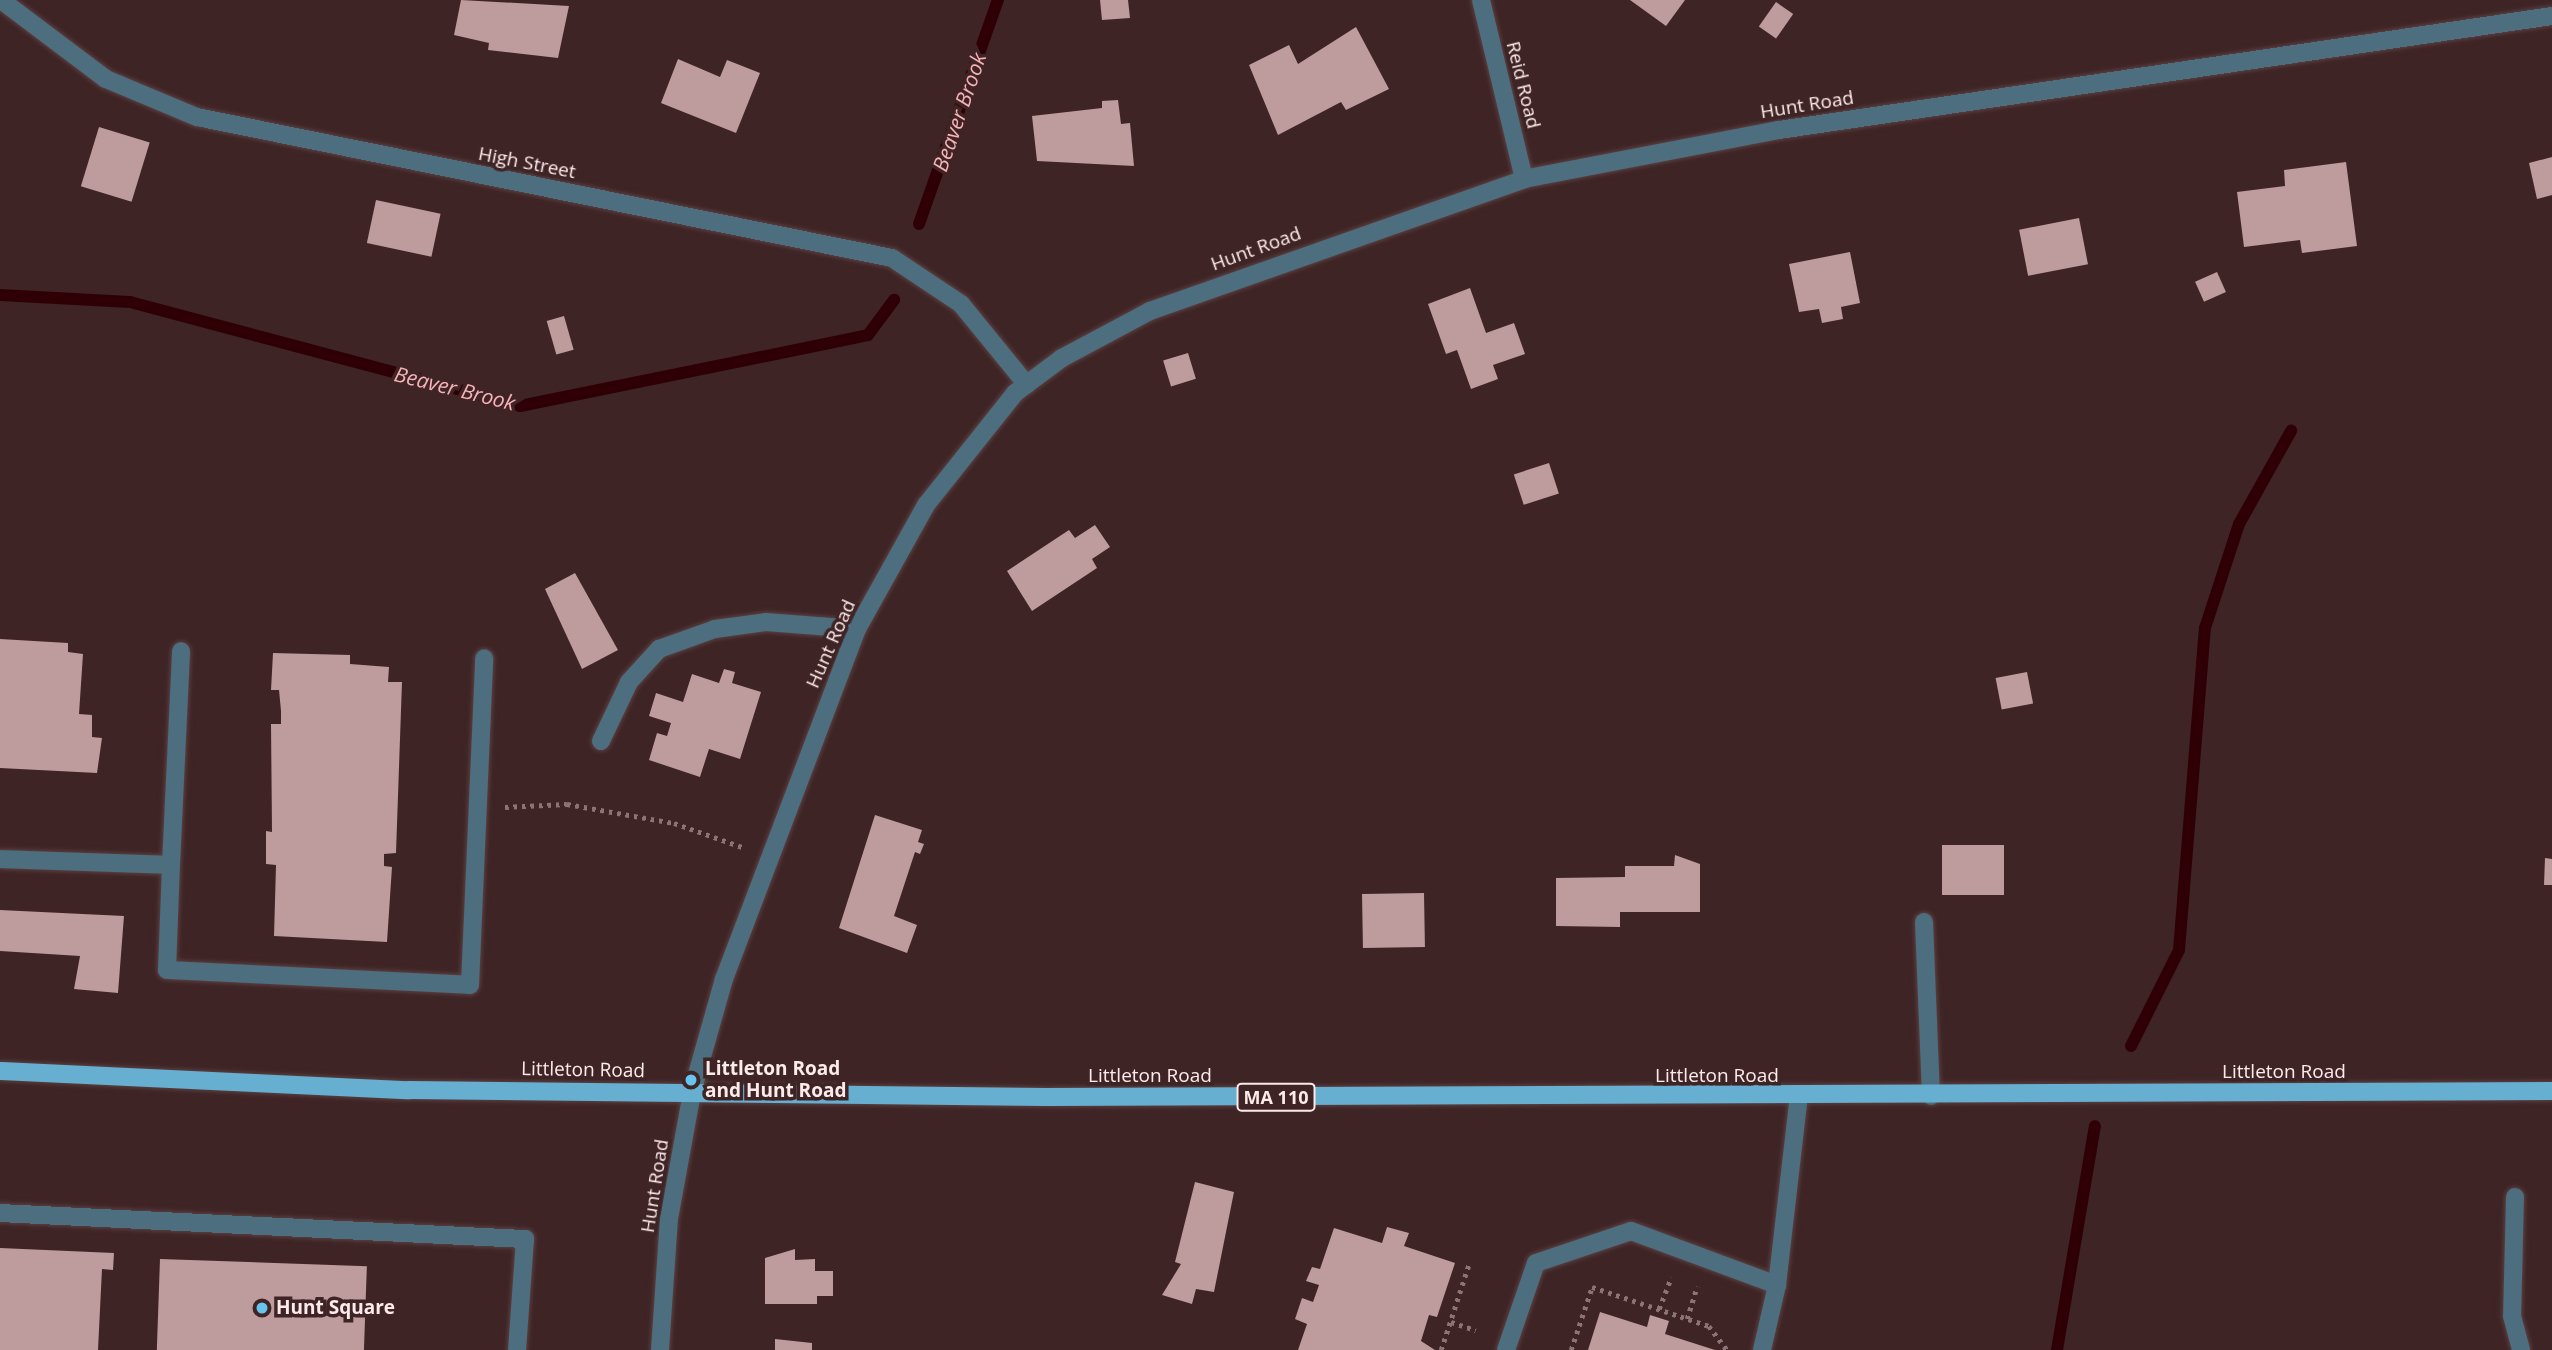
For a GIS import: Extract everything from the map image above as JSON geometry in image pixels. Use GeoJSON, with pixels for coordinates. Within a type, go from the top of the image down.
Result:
{"type":"FeatureCollection","features":[{"type":"Feature","properties":{"kind":"main road","name":"Littleton Road"},"geometry":{"type":"LineString","coordinates":[[0,1071],[409,1090],[1799,1096],[2552,1091]]}},
{"type":"Feature","properties":{"kind":"street","name":"High Street"},"geometry":{"type":"LineString","coordinates":[[1,0],[106,79],[197,117],[892,258],[961,304],[1027,385]]}},
{"type":"Feature","properties":{"kind":"street","name":"Reid Road"},"geometry":{"type":"LineString","coordinates":[[1481,0],[1524,179]]}},
{"type":"Feature","properties":{"kind":"street","name":"Hunt Road"},"geometry":{"type":"LineString","coordinates":[[660,1350],[669,1219],[692,1092],[769,856],[857,629],[926,505],[1027,385],[1062,358],[1150,311],[1524,179],[1779,130],[2552,16]]}},
{"type":"Feature","properties":{"kind":"street"},"geometry":{"type":"LineString","coordinates":[[601,741],[629,682],[659,649],[715,629],[766,622],[857,629]]}},
{"type":"Feature","properties":{"kind":"street"},"geometry":{"type":"LineString","coordinates":[[181,651],[167,970],[470,985],[484,658]]}},
{"type":"Feature","properties":{"kind":"street"},"geometry":{"type":"LineString","coordinates":[[0,859],[172,866]]}},
{"type":"Feature","properties":{"kind":"street"},"geometry":{"type":"LineString","coordinates":[[1924,922],[1931,1096]]}},
{"type":"Feature","properties":{"kind":"street"},"geometry":{"type":"LineString","coordinates":[[1762,1350],[1777,1285],[1799,1096]]}},
{"type":"Feature","properties":{"kind":"street"},"geometry":{"type":"LineString","coordinates":[[2515,1197],[2512,1315],[2521,1350]]}},
{"type":"Feature","properties":{"kind":"street"},"geometry":{"type":"LineString","coordinates":[[0,1213],[525,1239],[517,1350]]}},
{"type":"Feature","properties":{"kind":"street"},"geometry":{"type":"LineString","coordinates":[[1506,1350],[1536,1263],[1631,1231],[1777,1285]]}},
{"type":"Feature","properties":{"kind":"path"},"geometry":{"type":"LineString","coordinates":[[477,808],[568,804],[674,823],[769,856]]}},
{"type":"Feature","properties":{"kind":"path"},"geometry":{"type":"LineString","coordinates":[[1441,1350],[1469,1264]]}},
{"type":"Feature","properties":{"kind":"path"},"geometry":{"type":"LineString","coordinates":[[1572,1350],[1592,1287],[1709,1326],[1727,1350]]}},
{"type":"Feature","properties":{"kind":"path"},"geometry":{"type":"LineString","coordinates":[[1687,1319],[1697,1287]]}},
{"type":"Feature","properties":{"kind":"path"},"geometry":{"type":"LineString","coordinates":[[1450,1321],[1476,1330]]}},
{"type":"Feature","properties":{"kind":"building"},"geometry":{"type":"Polygon","coordinates":[[[461,0],[569,6],[558,58],[488,50],[489,43],[454,35],[461,0]]]}},
{"type":"Feature","properties":{"kind":"building"},"geometry":{"type":"Polygon","coordinates":[[[1100,0],[1128,0],[1130,18],[1102,20],[1100,0]]]}},
{"type":"Feature","properties":{"kind":"building"},"geometry":{"type":"Polygon","coordinates":[[[1630,0],[1685,0],[1666,26],[1630,0]]]}},
{"type":"Feature","properties":{"kind":"building"},"geometry":{"type":"Polygon","coordinates":[[[1776,2],[1793,14],[1776,39],[1759,27],[1776,2]]]}},
{"type":"Feature","properties":{"kind":"building"},"geometry":{"type":"Polygon","coordinates":[[[1356,27],[1389,89],[1346,110],[1341,102],[1278,135],[1249,65],[1289,45],[1298,64],[1356,27]]]}},
{"type":"Feature","properties":{"kind":"building"},"geometry":{"type":"Polygon","coordinates":[[[678,59],[720,77],[727,60],[760,73],[736,133],[661,103],[678,59]]]}},
{"type":"Feature","properties":{"kind":"building"},"geometry":{"type":"Polygon","coordinates":[[[1118,100],[1121,124],[1130,123],[1134,166],[1037,161],[1032,116],[1102,108],[1102,101],[1118,100]]]}},
{"type":"Feature","properties":{"kind":"building"},"geometry":{"type":"Polygon","coordinates":[[[99,127],[150,142],[132,202],[81,186],[99,127]]]}},
{"type":"Feature","properties":{"kind":"building"},"geometry":{"type":"Polygon","coordinates":[[[2552,157],[2552,195],[2537,199],[2529,163],[2552,157]]]}},
{"type":"Feature","properties":{"kind":"building"},"geometry":{"type":"Polygon","coordinates":[[[2346,162],[2357,246],[2302,253],[2300,240],[2244,247],[2237,192],[2285,186],[2284,170],[2346,162]]]}},
{"type":"Feature","properties":{"kind":"building"},"geometry":{"type":"Polygon","coordinates":[[[376,200],[441,214],[431,257],[367,243],[376,200]]]}},
{"type":"Feature","properties":{"kind":"building"},"geometry":{"type":"Polygon","coordinates":[[[2079,218],[2088,264],[2028,276],[2019,230],[2079,218]]]}},
{"type":"Feature","properties":{"kind":"building"},"geometry":{"type":"Polygon","coordinates":[[[1850,252],[1860,303],[1841,307],[1843,319],[1822,323],[1819,309],[1799,312],[1789,264],[1850,252]]]}},
{"type":"Feature","properties":{"kind":"building"},"geometry":{"type":"Polygon","coordinates":[[[2217,272],[2226,292],[2204,302],[2195,282],[2217,272]]]}},
{"type":"Feature","properties":{"kind":"building"},"geometry":{"type":"Polygon","coordinates":[[[1470,288],[1486,333],[1514,323],[1525,354],[1493,365],[1498,379],[1471,389],[1457,350],[1446,354],[1428,304],[1470,288]]]}},
{"type":"Feature","properties":{"kind":"building"},"geometry":{"type":"Polygon","coordinates":[[[564,316],[574,350],[556,355],[547,321],[564,316]]]}},
{"type":"Feature","properties":{"kind":"building"},"geometry":{"type":"Polygon","coordinates":[[[1188,353],[1196,379],[1171,386],[1163,361],[1188,353]]]}},
{"type":"Feature","properties":{"kind":"building"},"geometry":{"type":"Polygon","coordinates":[[[1549,463],[1559,493],[1524,505],[1514,474],[1549,463]]]}},
{"type":"Feature","properties":{"kind":"building"},"geometry":{"type":"Polygon","coordinates":[[[1095,525],[1110,547],[1092,559],[1097,568],[1032,611],[1007,571],[1069,530],[1075,538],[1095,525]]]}},
{"type":"Feature","properties":{"kind":"building"},"geometry":{"type":"Polygon","coordinates":[[[575,573],[618,650],[582,669],[545,589],[575,573]]]}},
{"type":"Feature","properties":{"kind":"building"},"geometry":{"type":"Polygon","coordinates":[[[0,639],[68,643],[68,652],[83,654],[79,714],[92,715],[92,737],[102,738],[97,773],[0,768],[0,639]]]}},
{"type":"Feature","properties":{"kind":"building"},"geometry":{"type":"Polygon","coordinates":[[[273,653],[350,655],[350,664],[389,667],[388,682],[402,682],[396,853],[384,854],[384,866],[392,867],[387,942],[274,936],[276,865],[266,864],[266,831],[272,832],[271,724],[281,724],[281,711],[279,690],[271,690],[273,653]]]}},
{"type":"Feature","properties":{"kind":"building"},"geometry":{"type":"Polygon","coordinates":[[[724,669],[735,672],[732,683],[761,692],[740,759],[709,749],[700,777],[649,760],[657,733],[667,736],[671,723],[649,716],[656,693],[683,702],[692,674],[719,683],[724,669]]]}},
{"type":"Feature","properties":{"kind":"building"},"geometry":{"type":"Polygon","coordinates":[[[2027,672],[2033,703],[2002,710],[1996,678],[2027,672]]]}},
{"type":"Feature","properties":{"kind":"building"},"geometry":{"type":"Polygon","coordinates":[[[875,815],[922,830],[918,842],[924,844],[920,854],[915,852],[894,916],[917,925],[907,953],[839,928],[875,815]]]}},
{"type":"Feature","properties":{"kind":"building"},"geometry":{"type":"Polygon","coordinates":[[[1942,845],[2004,845],[2004,895],[1942,895],[1942,845]]]}},
{"type":"Feature","properties":{"kind":"building"},"geometry":{"type":"Polygon","coordinates":[[[1675,855],[1700,864],[1700,912],[1620,912],[1620,927],[1556,926],[1556,878],[1625,877],[1625,866],[1674,866],[1675,855]]]}},
{"type":"Feature","properties":{"kind":"building"},"geometry":{"type":"Polygon","coordinates":[[[2545,858],[2552,859],[2552,885],[2544,885],[2545,858]]]}},
{"type":"Feature","properties":{"kind":"building"},"geometry":{"type":"Polygon","coordinates":[[[1424,893],[1425,947],[1363,948],[1362,894],[1424,893]]]}},
{"type":"Feature","properties":{"kind":"building"},"geometry":{"type":"Polygon","coordinates":[[[0,910],[124,916],[118,993],[74,989],[80,956],[0,951],[0,910]]]}},
{"type":"Feature","properties":{"kind":"building"},"geometry":{"type":"Polygon","coordinates":[[[1195,1182],[1234,1192],[1214,1292],[1196,1289],[1192,1304],[1162,1295],[1181,1264],[1175,1262],[1195,1182]]]}},
{"type":"Feature","properties":{"kind":"building"},"geometry":{"type":"Polygon","coordinates":[[[1387,1227],[1409,1233],[1404,1246],[1455,1263],[1437,1317],[1429,1315],[1421,1341],[1435,1350],[1298,1350],[1307,1324],[1295,1319],[1302,1298],[1313,1302],[1319,1285],[1306,1281],[1312,1267],[1320,1269],[1334,1228],[1382,1243],[1387,1227]]]}},
{"type":"Feature","properties":{"kind":"building"},"geometry":{"type":"Polygon","coordinates":[[[0,1248],[114,1253],[113,1270],[102,1269],[98,1350],[0,1350],[0,1248]]]}},
{"type":"Feature","properties":{"kind":"building"},"geometry":{"type":"Polygon","coordinates":[[[795,1249],[795,1260],[815,1259],[815,1271],[833,1271],[833,1296],[817,1296],[817,1304],[765,1304],[765,1258],[795,1249]]]}},
{"type":"Feature","properties":{"kind":"building","name":"Hunt Square"},"geometry":{"type":"Polygon","coordinates":[[[160,1259],[367,1266],[364,1350],[157,1350],[160,1259]]]}},
{"type":"Feature","properties":{"kind":"building"},"geometry":{"type":"Polygon","coordinates":[[[1600,1312],[1647,1327],[1650,1315],[1669,1321],[1665,1334],[1715,1350],[1588,1350],[1600,1312]]]}},
{"type":"Feature","properties":{"kind":"building"},"geometry":{"type":"Polygon","coordinates":[[[775,1339],[812,1343],[812,1350],[775,1350],[775,1339]]]}},
{"type":"Feature","properties":{"kind":"waterway","name":"Beaver Brook"},"geometry":{"type":"LineString","coordinates":[[919,224],[998,0]]}},
{"type":"Feature","properties":{"kind":"waterway","name":"Beaver Brook"},"geometry":{"type":"LineString","coordinates":[[0,295],[130,302],[520,406],[868,335],[894,300]]}},
{"type":"Feature","properties":{"kind":"waterway"},"geometry":{"type":"LineString","coordinates":[[2131,1046],[2179,950],[2205,628],[2239,524],[2291,431]]}},
{"type":"Feature","properties":{"kind":"waterway"},"geometry":{"type":"LineString","coordinates":[[2057,1350],[2095,1126]]}},
{"type":"Feature","properties":{"kind":"place","name":"Littleton Road and Hunt Road"},"geometry":{"type":"Point","coordinates":[691,1080]}},
{"type":"Feature","properties":{"kind":"place","name":"Hunt Square"},"geometry":{"type":"Point","coordinates":[262,1308]}}]}
